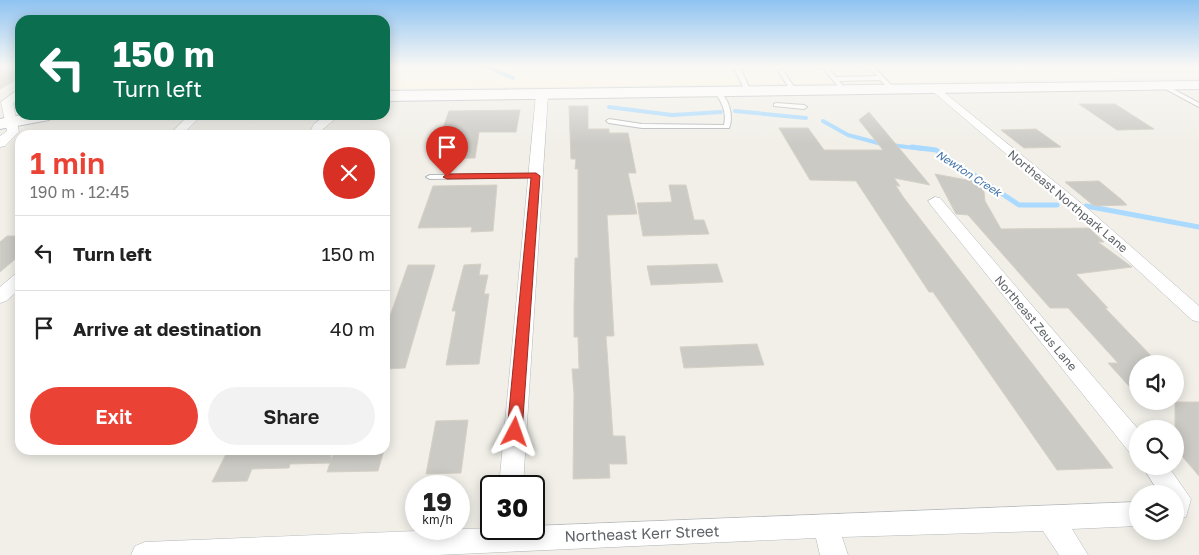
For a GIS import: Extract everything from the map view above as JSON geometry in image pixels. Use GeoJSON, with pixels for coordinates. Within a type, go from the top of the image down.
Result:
{"type":"FeatureCollection","features":[{"type":"Feature","properties":{"kind":"main road"},"geometry":{"type":"LineString","coordinates":[[390,96],[721,92]]}},
{"type":"Feature","properties":{"kind":"main road"},"geometry":{"type":"LineString","coordinates":[[5,123],[22,120]]}},
{"type":"Feature","properties":{"kind":"street","name":"Northeast Northpark Lane"},"geometry":{"type":"LineString","coordinates":[[940,92],[1082,211],[1199,316]]}},
{"type":"Feature","properties":{"kind":"street"},"geometry":{"type":"LineString","coordinates":[[512,475],[542,94]]}},
{"type":"Feature","properties":{"kind":"street"},"geometry":{"type":"LineString","coordinates":[[0,143],[13,132],[5,123],[7,102],[15,95]]}},
{"type":"Feature","properties":{"kind":"street"},"geometry":{"type":"LineString","coordinates":[[180,130],[191,120]]}},
{"type":"Feature","properties":{"kind":"street"},"geometry":{"type":"LineString","coordinates":[[316,130],[327,120]]}},
{"type":"Feature","properties":{"kind":"street","name":"Northeast Zeus Lane"},"geometry":{"type":"LineString","coordinates":[[935,201],[1129,435]]}},
{"type":"Feature","properties":{"kind":"street"},"geometry":{"type":"LineString","coordinates":[[0,297],[15,284]]}},
{"type":"Feature","properties":{"kind":"street"},"geometry":{"type":"LineString","coordinates":[[1050,519],[1129,515]]}},
{"type":"Feature","properties":{"kind":"street"},"geometry":{"type":"LineString","coordinates":[[1050,519],[1074,555]]}},
{"type":"Feature","properties":{"kind":"street","name":"Northeast Kerr Street"},"geometry":{"type":"LineString","coordinates":[[144,555],[825,526],[1050,519]]}},
{"type":"Feature","properties":{"kind":"street"},"geometry":{"type":"LineString","coordinates":[[825,526],[834,555]]}},
{"type":"Feature","properties":{"kind":"lane"},"geometry":{"type":"LineString","coordinates":[[609,122],[642,126],[727,126],[730,119],[728,111],[718,92]]}},
{"type":"Feature","properties":{"kind":"lane"},"geometry":{"type":"LineString","coordinates":[[1175,92],[1199,105]]}},
{"type":"Feature","properties":{"kind":"lane"},"geometry":{"type":"LineString","coordinates":[[776,105],[804,107]]}},
{"type":"Feature","properties":{"kind":"lane"},"geometry":{"type":"LineString","coordinates":[[430,177],[536,176]]}},
{"type":"Feature","properties":{"kind":"building"},"geometry":{"type":"Polygon","coordinates":[[[1079,104],[1115,104],[1154,129],[1117,130],[1079,104]]]}},
{"type":"Feature","properties":{"kind":"building"},"geometry":{"type":"Polygon","coordinates":[[[569,106],[588,106],[588,129],[609,129],[609,133],[628,133],[636,173],[628,173],[637,214],[607,215],[614,336],[606,336],[613,436],[625,436],[627,464],[609,464],[610,478],[573,479],[574,394],[572,369],[579,369],[578,337],[574,337],[575,258],[578,258],[578,169],[575,169],[576,159],[571,159],[569,106]]]}},
{"type":"Feature","properties":{"kind":"building"},"geometry":{"type":"Polygon","coordinates":[[[520,110],[516,132],[479,132],[475,158],[432,159],[449,111],[520,110]]]}},
{"type":"Feature","properties":{"kind":"building"},"geometry":{"type":"Polygon","coordinates":[[[869,112],[930,185],[894,178],[900,186],[896,186],[904,198],[1113,468],[1057,470],[933,292],[929,292],[856,181],[810,180],[779,128],[808,128],[824,150],[883,150],[859,120],[869,112]]]}},
{"type":"Feature","properties":{"kind":"building"},"geometry":{"type":"Polygon","coordinates":[[[1036,129],[1061,147],[1024,148],[1001,130],[1036,129]]]}},
{"type":"Feature","properties":{"kind":"building"},"geometry":{"type":"Polygon","coordinates":[[[935,174],[983,183],[985,201],[1001,229],[1089,228],[1104,242],[1098,242],[1132,267],[1076,274],[1108,308],[1105,308],[1150,355],[1129,355],[1129,386],[1108,363],[1118,363],[1068,308],[1050,308],[968,215],[956,214],[935,174]]]}},
{"type":"Feature","properties":{"kind":"building"},"geometry":{"type":"Polygon","coordinates":[[[1099,181],[1127,205],[1094,206],[1065,182],[1099,181]]]}},
{"type":"Feature","properties":{"kind":"building"},"geometry":{"type":"Polygon","coordinates":[[[497,185],[493,231],[471,232],[472,227],[418,228],[433,186],[497,185]]]}},
{"type":"Feature","properties":{"kind":"building"},"geometry":{"type":"Polygon","coordinates":[[[669,185],[686,185],[694,220],[704,220],[709,234],[643,236],[637,203],[672,202],[669,185]]]}},
{"type":"Feature","properties":{"kind":"building"},"geometry":{"type":"Polygon","coordinates":[[[7,236],[15,236],[15,259],[0,272],[0,242],[7,236]]]}},
{"type":"Feature","properties":{"kind":"building"},"geometry":{"type":"Polygon","coordinates":[[[481,264],[479,275],[488,275],[484,294],[489,294],[479,364],[446,365],[456,311],[452,311],[464,265],[481,264]]]}},
{"type":"Feature","properties":{"kind":"building"},"geometry":{"type":"Polygon","coordinates":[[[717,264],[723,282],[651,285],[647,266],[717,264]]]}},
{"type":"Feature","properties":{"kind":"building"},"geometry":{"type":"Polygon","coordinates":[[[408,265],[435,265],[405,368],[390,369],[390,316],[408,265]]]}},
{"type":"Feature","properties":{"kind":"building"},"geometry":{"type":"Polygon","coordinates":[[[757,344],[764,365],[684,368],[680,347],[757,344]]]}},
{"type":"Feature","properties":{"kind":"building"},"geometry":{"type":"Polygon","coordinates":[[[1184,402],[1199,402],[1199,476],[1184,458],[1184,420],[1175,420],[1175,410],[1184,410],[1184,402]]]}},
{"type":"Feature","properties":{"kind":"building"},"geometry":{"type":"Polygon","coordinates":[[[468,420],[461,473],[426,474],[436,421],[468,420]]]}},
{"type":"Feature","properties":{"kind":"building"},"geometry":{"type":"Polygon","coordinates":[[[226,455],[331,455],[331,460],[333,455],[383,455],[378,471],[327,472],[330,463],[290,464],[289,468],[252,469],[247,481],[212,482],[226,455]]]}},
{"type":"Feature","properties":{"kind":"waterway","name":"Newton Creek"},"geometry":{"type":"LineString","coordinates":[[609,107],[672,115],[721,112]]}},
{"type":"Feature","properties":{"kind":"waterway","name":"Newton Creek"},"geometry":{"type":"LineString","coordinates":[[735,111],[806,118]]}},
{"type":"Feature","properties":{"kind":"waterway","name":"Newton Creek"},"geometry":{"type":"LineString","coordinates":[[823,121],[848,135],[882,144]]}},
{"type":"Feature","properties":{"kind":"waterway","name":"Newton Creek"},"geometry":{"type":"LineString","coordinates":[[891,145],[923,149]]}},
{"type":"Feature","properties":{"kind":"waterway","name":"Newton Creek"},"geometry":{"type":"LineString","coordinates":[[912,147],[936,150],[1019,205],[1057,205]]}},
{"type":"Feature","properties":{"kind":"waterway","name":"Newton Creek"},"geometry":{"type":"LineString","coordinates":[[1086,206],[1199,227]]}},
{"type":"Feature","properties":{"kind":"route"},"geometry":{"type":"LineString","coordinates":[[447,177],[536,176],[515,432]]}}]}
